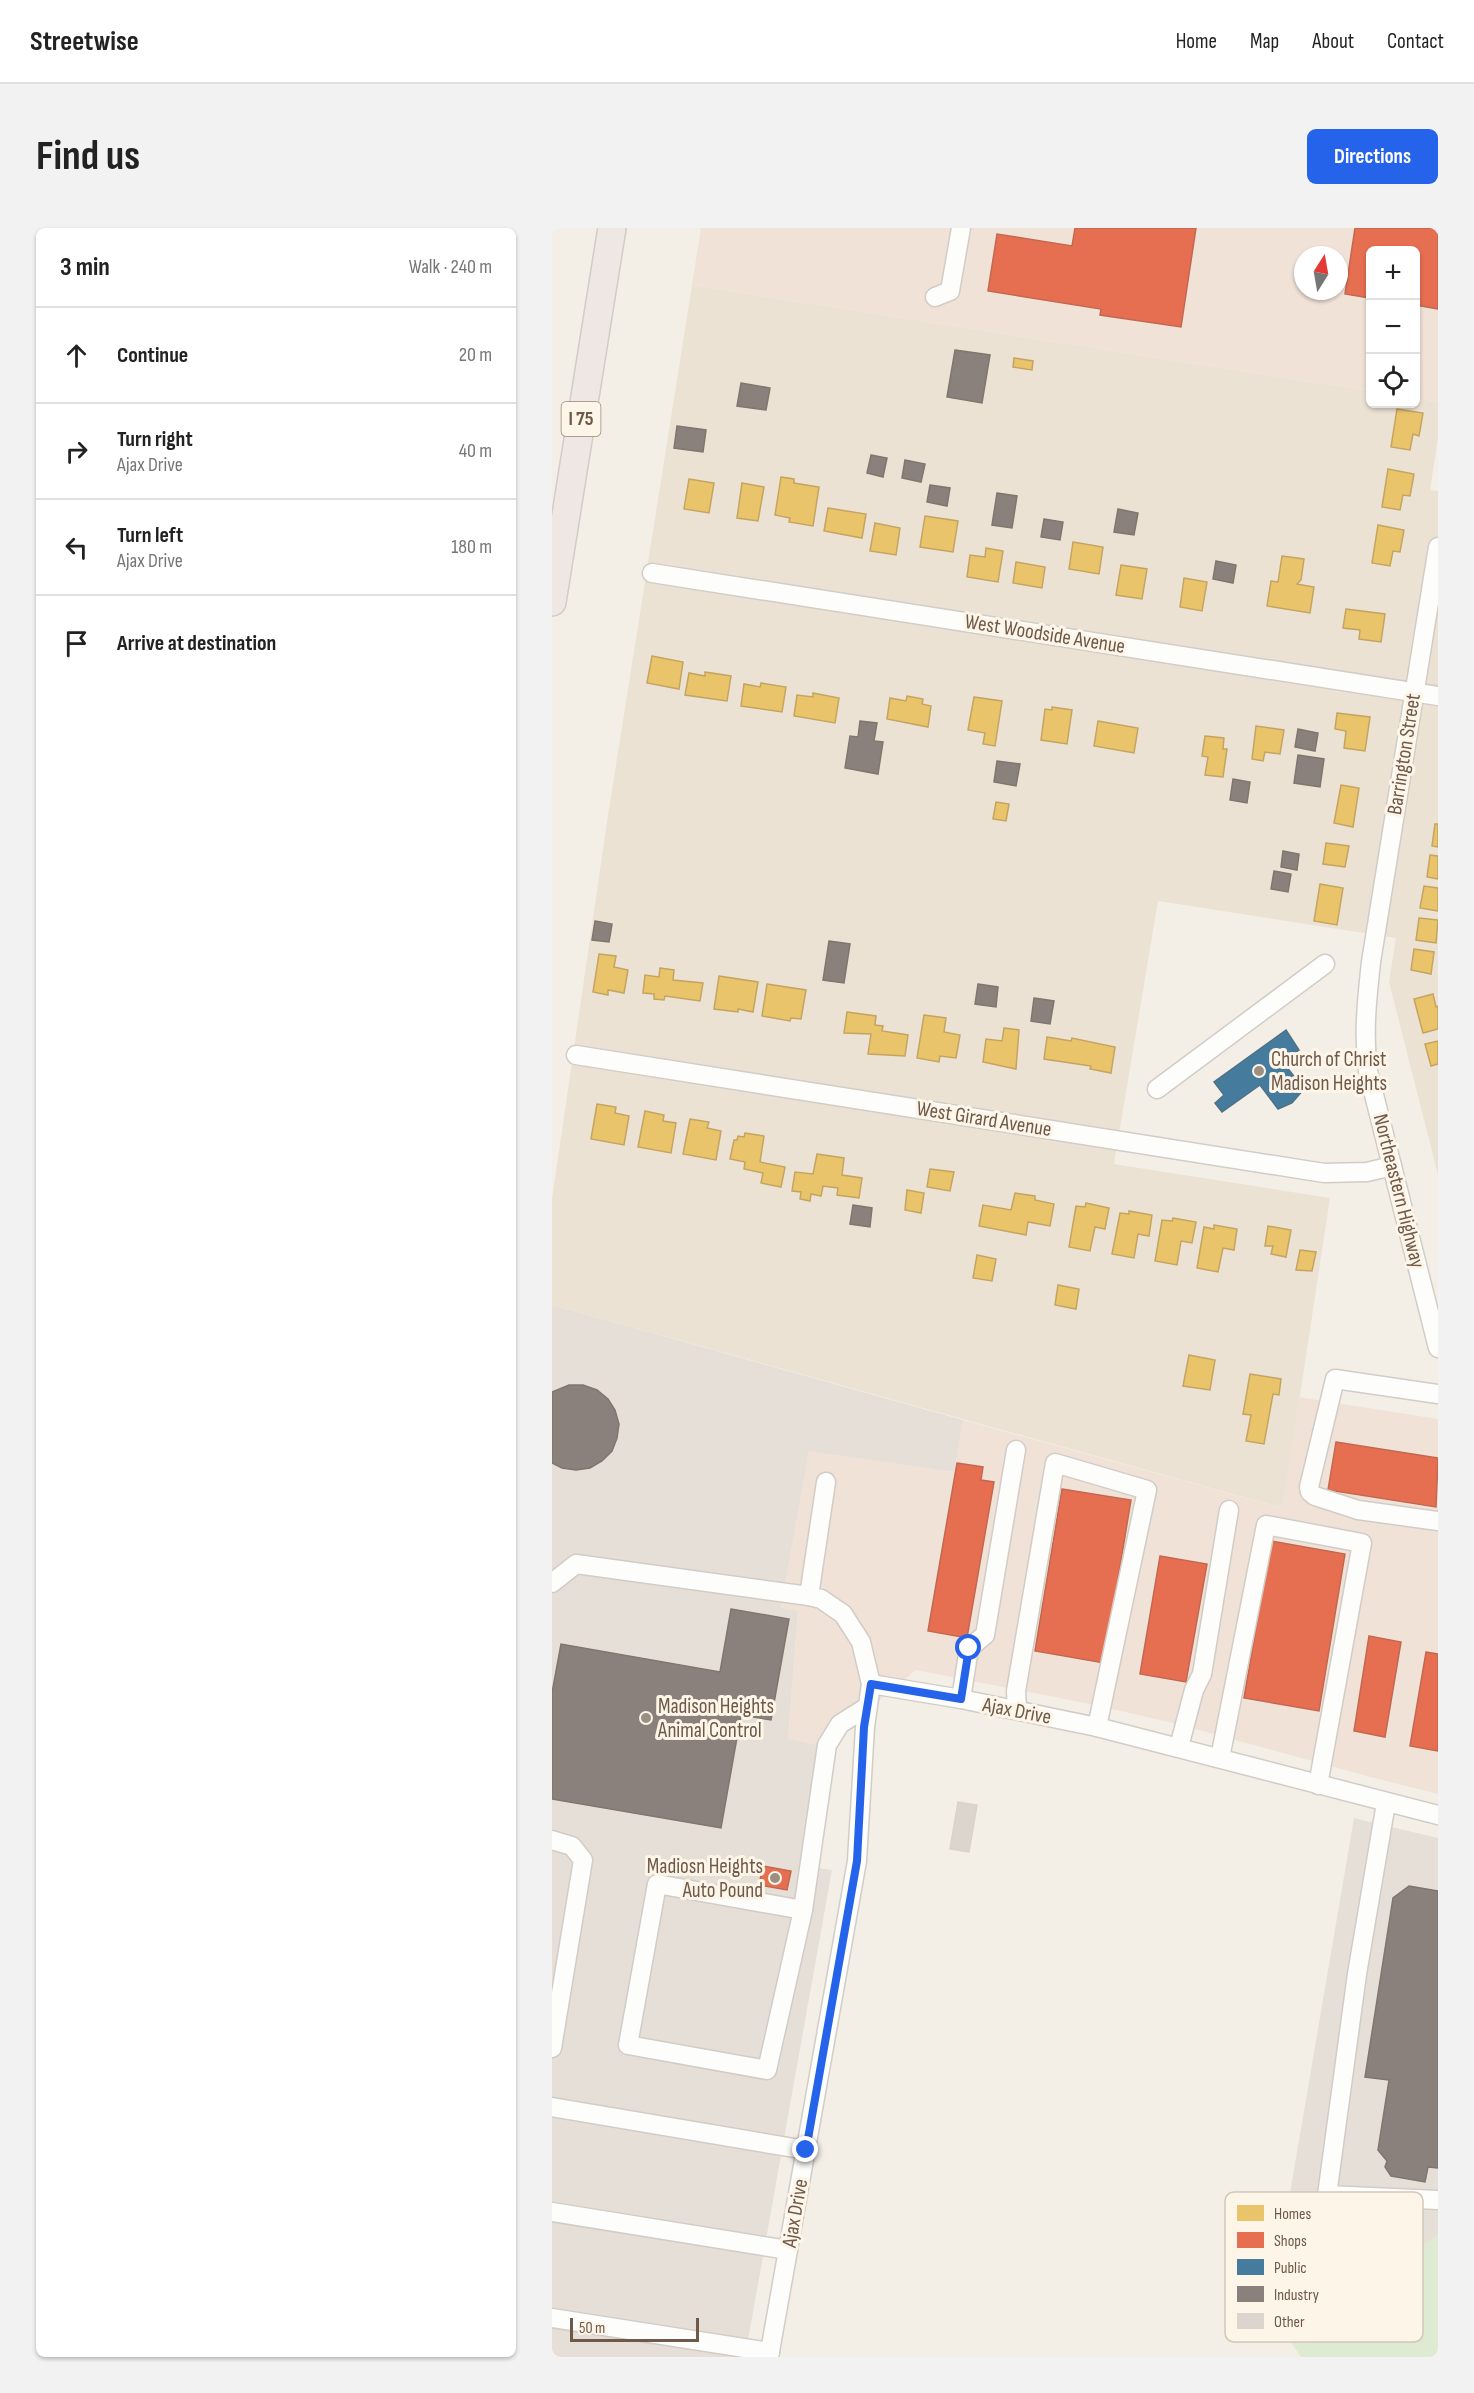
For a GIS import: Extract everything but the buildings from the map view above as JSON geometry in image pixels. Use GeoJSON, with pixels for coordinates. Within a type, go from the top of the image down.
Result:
{"type":"FeatureCollection","features":[{"type":"Feature","properties":{"kind":"highway","name":"I 75"},"geometry":{"type":"LineString","coordinates":[[552,602],[612,228]]}},
{"type":"Feature","properties":{"kind":"street"},"geometry":{"type":"LineString","coordinates":[[935,297],[950,291],[961,228]]}},
{"type":"Feature","properties":{"kind":"street","name":"Barrington Street"},"geometry":{"type":"LineString","coordinates":[[1371,962],[1438,547]]}},
{"type":"Feature","properties":{"kind":"street","name":"West Woodside Avenue"},"geometry":{"type":"LineString","coordinates":[[652,573],[1438,696]]}},
{"type":"Feature","properties":{"kind":"street","name":"Northeastern Highway"},"geometry":{"type":"LineString","coordinates":[[1371,962],[1364,1044],[1368,1071],[1438,1348]]}},
{"type":"Feature","properties":{"kind":"street"},"geometry":{"type":"LineString","coordinates":[[1157,1089],[1325,964]]}},
{"type":"Feature","properties":{"kind":"street","name":"West Girard Avenue"},"geometry":{"type":"LineString","coordinates":[[576,1055],[1324,1173],[1353,1173],[1392,1166]]}},
{"type":"Feature","properties":{"kind":"street"},"geometry":{"type":"LineString","coordinates":[[1438,1394],[1335,1379],[1309,1486],[1310,1492],[1315,1496],[1358,1510],[1438,1521]]}},
{"type":"Feature","properties":{"kind":"street"},"geometry":{"type":"LineString","coordinates":[[961,1699],[969,1648],[985,1635],[1016,1450]]}},
{"type":"Feature","properties":{"kind":"street"},"geometry":{"type":"LineString","coordinates":[[1017,1710],[1016,1691],[1055,1463],[1146,1490],[1097,1727]]}},
{"type":"Feature","properties":{"kind":"street"},"geometry":{"type":"LineString","coordinates":[[809,1596],[826,1482]]}},
{"type":"Feature","properties":{"kind":"street"},"geometry":{"type":"LineString","coordinates":[[1179,1746],[1194,1690],[1202,1674],[1229,1510]]}},
{"type":"Feature","properties":{"kind":"street"},"geometry":{"type":"LineString","coordinates":[[1220,1758],[1266,1525],[1362,1543],[1318,1785]]}},
{"type":"Feature","properties":{"kind":"street"},"geometry":{"type":"LineString","coordinates":[[552,1583],[576,1564],[821,1599],[843,1614],[861,1642],[871,1684]]}},
{"type":"Feature","properties":{"kind":"street","name":"Ajax Drive"},"geometry":{"type":"LineString","coordinates":[[770,2354],[857,1861],[867,1707],[871,1684],[961,1699],[1097,1727],[1179,1746],[1318,1785],[1438,1815]]}},
{"type":"Feature","properties":{"kind":"street"},"geometry":{"type":"LineString","coordinates":[[803,1910],[657,1884],[628,2045],[768,2070],[803,1910],[827,1745],[840,1724],[867,1707]]}},
{"type":"Feature","properties":{"kind":"street"},"geometry":{"type":"LineString","coordinates":[[1327,2192],[1357,1974],[1386,1803]]}},
{"type":"Feature","properties":{"kind":"street"},"geometry":{"type":"LineString","coordinates":[[552,1840],[572,1846],[583,1860],[552,2049]]}},
{"type":"Feature","properties":{"kind":"street"},"geometry":{"type":"LineString","coordinates":[[552,2107],[806,2150]]}},
{"type":"Feature","properties":{"kind":"street"},"geometry":{"type":"LineString","coordinates":[[1423,2199],[1438,2200]]}},
{"type":"Feature","properties":{"kind":"street"},"geometry":{"type":"LineString","coordinates":[[552,2212],[788,2250]]}},
{"type":"Feature","properties":{"kind":"street"},"geometry":{"type":"LineString","coordinates":[[552,2318],[770,2354]]}},
{"type":"Feature","properties":{"kind":"shaded area"},"geometry":{"type":"Polygon","coordinates":[[[701,228],[1438,228],[1438,402],[1420,399],[1420,246],[1366,246],[1366,390],[692,285],[701,228]]]}},
{"type":"Feature","properties":{"kind":"shaded area"},"geometry":{"type":"Polygon","coordinates":[[[692,285],[1366,390],[1366,408],[1420,408],[1420,399],[1438,402],[1438,438],[1430,490],[1438,491],[1438,1175],[1389,982],[1396,938],[1158,901],[1114,1164],[1330,1198],[1283,1508],[552,1305],[552,1199],[608,815],[692,285]]]}},
{"type":"Feature","properties":{"kind":"shaded area"},"geometry":{"type":"Polygon","coordinates":[[[552,1305],[963,1420],[954,1472],[809,1451],[781,1608],[798,1611],[788,1739],[823,1746],[799,1865],[832,1870],[745,2357],[552,2357],[552,1305]]]}},
{"type":"Feature","properties":{"kind":"shaded area"},"geometry":{"type":"Polygon","coordinates":[[[1299,1397],[1438,1419],[1438,1794],[1173,1723],[1090,1704],[916,1670],[823,1746],[788,1740],[798,1611],[781,1609],[809,1450],[953,1472],[963,1420],[1282,1508],[1299,1397]]]}},
{"type":"Feature","properties":{"kind":"shaded area"},"geometry":{"type":"Polygon","coordinates":[[[1354,1818],[1438,1838],[1438,2235],[1423,2245],[1423,2192],[1290,2192],[1354,1818]]]}},
{"type":"Feature","properties":{"kind":"green space"},"geometry":{"type":"Polygon","coordinates":[[[1438,2235],[1438,2357],[1301,2357],[1291,2342],[1423,2342],[1423,2245],[1438,2235]]]}},
{"type":"Feature","properties":{"kind":"place","name":"Church of Christ Madison Heights"},"geometry":{"type":"Point","coordinates":[1259,1071]}},
{"type":"Feature","properties":{"kind":"place","name":"Madison Heights Animal Control"},"geometry":{"type":"Point","coordinates":[646,1718]}},
{"type":"Feature","properties":{"kind":"place","name":"Madiosn Heights Auto Pound"},"geometry":{"type":"Point","coordinates":[775,1878]}},
{"type":"Feature","properties":{"kind":"route"},"geometry":{"type":"LineString","coordinates":[[806,2150],[857,1861],[864,1727],[871,1684],[961,1699],[969,1648]]}}]}
